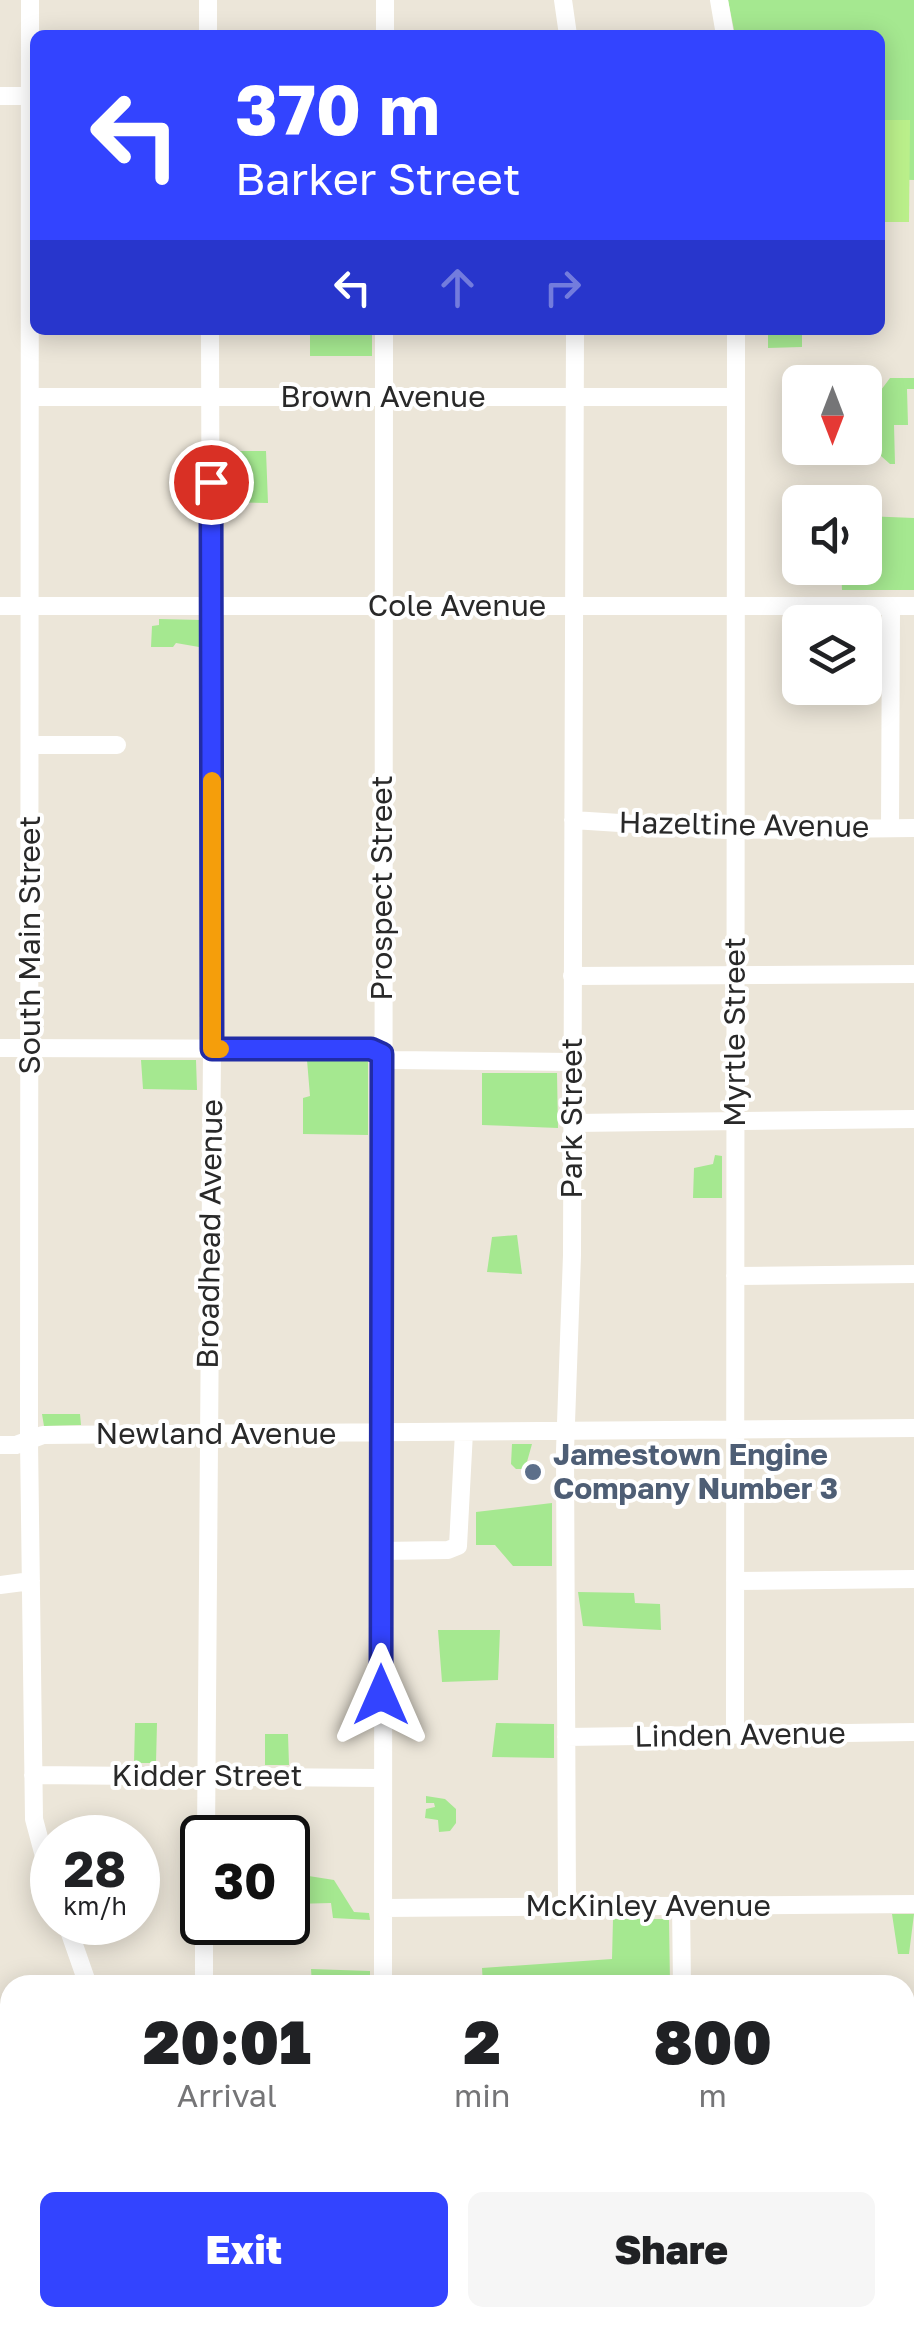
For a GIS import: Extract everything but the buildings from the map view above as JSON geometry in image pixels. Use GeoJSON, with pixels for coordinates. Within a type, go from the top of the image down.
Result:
{"type":"FeatureCollection","features":[{"type":"Feature","properties":{"kind":"street","name":"South Main Street"},"geometry":{"type":"LineString","coordinates":[[30,0],[29,1440],[34,1815]]}},
{"type":"Feature","properties":{"kind":"street"},"geometry":{"type":"LineString","coordinates":[[208,0],[208,30]]}},
{"type":"Feature","properties":{"kind":"street"},"geometry":{"type":"LineString","coordinates":[[385,0],[385,30]]}},
{"type":"Feature","properties":{"kind":"street"},"geometry":{"type":"LineString","coordinates":[[562,0],[567,30]]}},
{"type":"Feature","properties":{"kind":"street"},"geometry":{"type":"LineString","coordinates":[[719,0],[724,30]]}},
{"type":"Feature","properties":{"kind":"street"},"geometry":{"type":"LineString","coordinates":[[0,96],[30,96]]}},
{"type":"Feature","properties":{"kind":"street","name":"Broadhead Avenue"},"geometry":{"type":"LineString","coordinates":[[206,1815],[212,1049],[210,335]]}},
{"type":"Feature","properties":{"kind":"street","name":"Prospect Street"},"geometry":{"type":"LineString","coordinates":[[383,1975],[384,335]]}},
{"type":"Feature","properties":{"kind":"street","name":"Park Street"},"geometry":{"type":"LineString","coordinates":[[567,1906],[575,335]]}},
{"type":"Feature","properties":{"kind":"street","name":"Myrtle Street"},"geometry":{"type":"LineString","coordinates":[[735,1734],[736,335]]}},
{"type":"Feature","properties":{"kind":"street","name":"Brown Avenue"},"geometry":{"type":"LineString","coordinates":[[30,397],[736,397]]}},
{"type":"Feature","properties":{"kind":"street","name":"Cole Avenue"},"geometry":{"type":"LineString","coordinates":[[0,606],[914,606]]}},
{"type":"Feature","properties":{"kind":"street"},"geometry":{"type":"LineString","coordinates":[[890,828],[891,606]]}},
{"type":"Feature","properties":{"kind":"street"},"geometry":{"type":"LineString","coordinates":[[30,745],[116,745]]}},
{"type":"Feature","properties":{"kind":"street","name":"Hazeltine Avenue"},"geometry":{"type":"LineString","coordinates":[[573,820],[736,830],[914,828]]}},
{"type":"Feature","properties":{"kind":"street"},"geometry":{"type":"LineString","coordinates":[[572,976],[914,974]]}},
{"type":"Feature","properties":{"kind":"street"},"geometry":{"type":"LineString","coordinates":[[0,1048],[371,1049],[393,1060],[572,1062]]}},
{"type":"Feature","properties":{"kind":"street"},"geometry":{"type":"LineString","coordinates":[[573,1123],[914,1120]]}},
{"type":"Feature","properties":{"kind":"street"},"geometry":{"type":"LineString","coordinates":[[735,1276],[914,1274]]}},
{"type":"Feature","properties":{"kind":"street","name":"Newland Avenue"},"geometry":{"type":"LineString","coordinates":[[0,1445],[43,1435],[914,1428]]}},
{"type":"Feature","properties":{"kind":"street"},"geometry":{"type":"LineString","coordinates":[[381,1551],[448,1550],[458,1546],[464,1432]]}},
{"type":"Feature","properties":{"kind":"street"},"geometry":{"type":"LineString","coordinates":[[735,1581],[914,1580]]}},
{"type":"Feature","properties":{"kind":"street"},"geometry":{"type":"LineString","coordinates":[[0,1585],[31,1581]]}},
{"type":"Feature","properties":{"kind":"street","name":"Linden Avenue"},"geometry":{"type":"LineString","coordinates":[[566,1737],[914,1732]]}},
{"type":"Feature","properties":{"kind":"street","name":"Kidder Street"},"geometry":{"type":"LineString","coordinates":[[33,1774],[381,1778]]}},
{"type":"Feature","properties":{"kind":"street","name":"McKinley Avenue"},"geometry":{"type":"LineString","coordinates":[[383,1908],[914,1904]]}},
{"type":"Feature","properties":{"kind":"street"},"geometry":{"type":"LineString","coordinates":[[681,1905],[682,1975]]}},
{"type":"Feature","properties":{"kind":"street"},"geometry":{"type":"LineString","coordinates":[[74,1945],[85,1975]]}},
{"type":"Feature","properties":{"kind":"street"},"geometry":{"type":"LineString","coordinates":[[204,1945],[204,1975]]}},
{"type":"Feature","properties":{"kind":"green space"},"geometry":{"type":"Polygon","coordinates":[[[728,0],[914,0],[914,180],[885,179],[885,30],[734,30],[728,0]]]}},
{"type":"Feature","properties":{"kind":"green space"},"geometry":{"type":"Polygon","coordinates":[[[885,120],[910,120],[909,222],[885,222],[885,120]]]}},
{"type":"Feature","properties":{"kind":"green space"},"geometry":{"type":"Polygon","coordinates":[[[310,335],[372,335],[372,356],[310,356],[310,335]]]}},
{"type":"Feature","properties":{"kind":"green space"},"geometry":{"type":"Polygon","coordinates":[[[768,335],[802,335],[802,347],[768,348],[768,335]]]}},
{"type":"Feature","properties":{"kind":"green space"},"geometry":{"type":"Polygon","coordinates":[[[890,378],[914,378],[914,389],[907,389],[908,425],[894,425],[895,464],[882,457],[882,389],[890,378]]]}},
{"type":"Feature","properties":{"kind":"green space"},"geometry":{"type":"Polygon","coordinates":[[[225,451],[266,451],[268,503],[224,502],[225,451]]]}},
{"type":"Feature","properties":{"kind":"green space"},"geometry":{"type":"Polygon","coordinates":[[[882,517],[914,518],[914,590],[842,590],[842,585],[882,585],[882,517]]]}},
{"type":"Feature","properties":{"kind":"green space"},"geometry":{"type":"Polygon","coordinates":[[[159,619],[201,620],[199,647],[176,643],[173,647],[151,647],[152,626],[159,625],[159,619]]]}},
{"type":"Feature","properties":{"kind":"green space"},"geometry":{"type":"Polygon","coordinates":[[[141,1060],[196,1060],[197,1090],[143,1089],[141,1060]]]}},
{"type":"Feature","properties":{"kind":"green space"},"geometry":{"type":"Polygon","coordinates":[[[307,1060],[368,1060],[368,1135],[303,1134],[303,1098],[310,1096],[307,1060]]]}},
{"type":"Feature","properties":{"kind":"green space"},"geometry":{"type":"Polygon","coordinates":[[[482,1073],[557,1073],[558,1128],[482,1125],[482,1073]]]}},
{"type":"Feature","properties":{"kind":"green space"},"geometry":{"type":"Polygon","coordinates":[[[715,1155],[722,1156],[722,1198],[693,1198],[694,1168],[713,1164],[715,1155]]]}},
{"type":"Feature","properties":{"kind":"green space"},"geometry":{"type":"Polygon","coordinates":[[[517,1235],[522,1274],[487,1272],[492,1237],[517,1235]]]}},
{"type":"Feature","properties":{"kind":"green space"},"geometry":{"type":"Polygon","coordinates":[[[42,1414],[80,1414],[81,1425],[44,1426],[42,1414]]]}},
{"type":"Feature","properties":{"kind":"green space"},"geometry":{"type":"Polygon","coordinates":[[[512,1444],[532,1444],[525,1469],[516,1469],[511,1464],[512,1444]]]}},
{"type":"Feature","properties":{"kind":"green space"},"geometry":{"type":"Polygon","coordinates":[[[552,1503],[552,1566],[513,1566],[495,1545],[476,1545],[476,1512],[552,1503]]]}},
{"type":"Feature","properties":{"kind":"green space"},"geometry":{"type":"Polygon","coordinates":[[[578,1592],[634,1593],[635,1603],[660,1604],[661,1630],[583,1626],[578,1592]]]}},
{"type":"Feature","properties":{"kind":"green space"},"geometry":{"type":"Polygon","coordinates":[[[438,1630],[500,1630],[498,1680],[442,1682],[438,1630]]]}},
{"type":"Feature","properties":{"kind":"green space"},"geometry":{"type":"Polygon","coordinates":[[[135,1723],[157,1723],[156,1763],[134,1763],[135,1723]]]}},
{"type":"Feature","properties":{"kind":"green space"},"geometry":{"type":"Polygon","coordinates":[[[496,1723],[554,1724],[554,1758],[492,1757],[496,1723]]]}},
{"type":"Feature","properties":{"kind":"green space"},"geometry":{"type":"Polygon","coordinates":[[[265,1734],[288,1734],[289,1765],[265,1765],[265,1734]]]}},
{"type":"Feature","properties":{"kind":"green space"},"geometry":{"type":"Polygon","coordinates":[[[426,1796],[445,1799],[456,1809],[456,1823],[450,1831],[439,1832],[438,1820],[425,1818],[426,1809],[435,1807],[434,1803],[426,1803],[426,1796]]]}},
{"type":"Feature","properties":{"kind":"green space"},"geometry":{"type":"Polygon","coordinates":[[[310,1876],[334,1880],[354,1912],[369,1913],[370,1920],[333,1918],[331,1903],[310,1904],[310,1876]]]}},
{"type":"Feature","properties":{"kind":"green space"},"geometry":{"type":"Polygon","coordinates":[[[892,1914],[914,1914],[909,1954],[898,1954],[892,1914]]]}},
{"type":"Feature","properties":{"kind":"green space"},"geometry":{"type":"Polygon","coordinates":[[[613,1919],[669,1919],[670,1975],[482,1975],[482,1968],[612,1959],[613,1919]]]}},
{"type":"Feature","properties":{"kind":"green space"},"geometry":{"type":"Polygon","coordinates":[[[311,1969],[370,1971],[370,1975],[311,1975],[311,1969]]]}},
{"type":"Feature","properties":{"kind":"slow traffic"},"geometry":{"type":"LineString","coordinates":[[212,781],[212,1049],[220,1049]]}},
{"type":"Feature","properties":{"kind":"place","name":"Jamestown Engine Company Number 3"},"geometry":{"type":"Point","coordinates":[533,1472]}},
{"type":"Feature","properties":{"kind":"route"},"geometry":{"type":"LineString","coordinates":[[211,482],[212,1049],[371,1049],[382,1054],[381,1695]]}}]}
